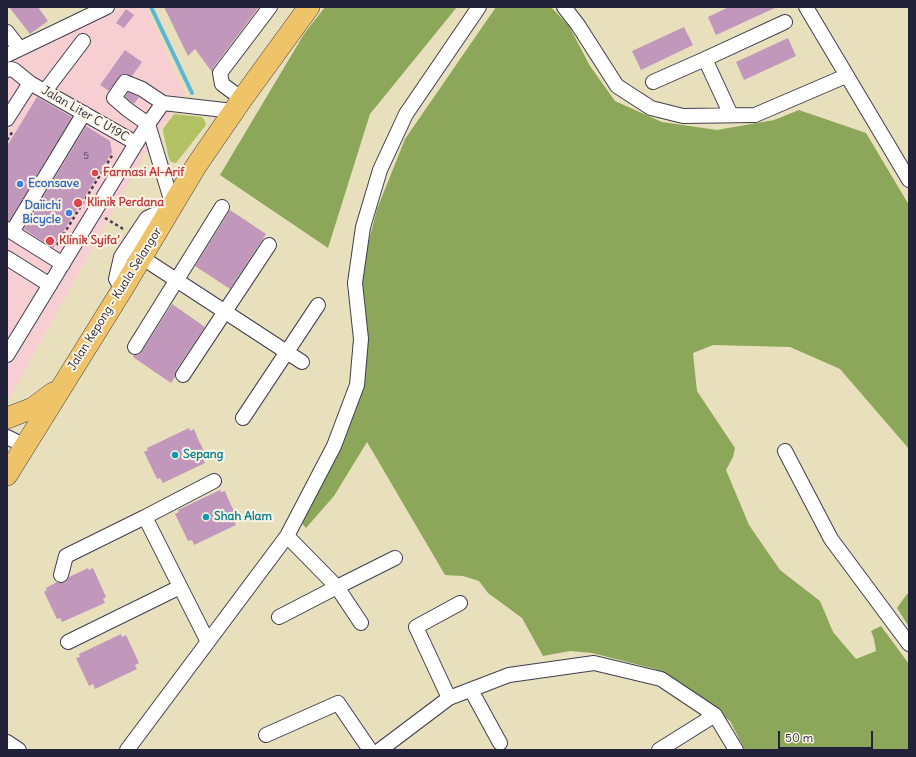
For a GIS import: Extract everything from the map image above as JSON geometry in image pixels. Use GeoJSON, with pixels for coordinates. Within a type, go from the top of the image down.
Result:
{"type":"FeatureCollection","features":[{"type":"Feature","properties":{"kind":"highway","name":"Jalan Kepong - Kuala Selangor"},"geometry":{"type":"LineString","coordinates":[[8,471],[16,442],[62,385],[122,290],[196,166],[237,105],[309,7]]}},
{"type":"Feature","properties":{"kind":"highway"},"geometry":{"type":"LineString","coordinates":[[7,418],[32,408],[48,398],[62,385]]}},
{"type":"Feature","properties":{"kind":"street"},"geometry":{"type":"LineString","coordinates":[[237,105],[222,84],[220,73],[270,7]]}},
{"type":"Feature","properties":{"kind":"street"},"geometry":{"type":"LineString","coordinates":[[127,750],[287,536],[334,446],[356,385],[360,339],[355,283],[363,227],[380,170],[406,114],[479,7]]}},
{"type":"Feature","properties":{"kind":"street"},"geometry":{"type":"LineString","coordinates":[[564,7],[578,25],[617,86],[651,108],[682,116],[755,115],[846,76]]}},
{"type":"Feature","properties":{"kind":"street"},"geometry":{"type":"LineString","coordinates":[[806,7],[909,180]]}},
{"type":"Feature","properties":{"kind":"street"},"geometry":{"type":"LineString","coordinates":[[7,55],[99,8]]}},
{"type":"Feature","properties":{"kind":"street"},"geometry":{"type":"LineString","coordinates":[[653,82],[785,22]]}},
{"type":"Feature","properties":{"kind":"street"},"geometry":{"type":"LineString","coordinates":[[7,32],[20,49]]}},
{"type":"Feature","properties":{"kind":"street"},"geometry":{"type":"LineString","coordinates":[[45,91],[83,41]]}},
{"type":"Feature","properties":{"kind":"street"},"geometry":{"type":"LineString","coordinates":[[705,59],[731,115]]}},
{"type":"Feature","properties":{"kind":"street"},"geometry":{"type":"LineString","coordinates":[[7,70],[14,70],[30,83]]}},
{"type":"Feature","properties":{"kind":"street"},"geometry":{"type":"LineString","coordinates":[[122,290],[116,279],[121,257],[147,218],[173,206],[148,124],[114,98],[125,82],[142,89],[164,103],[237,105]]}},
{"type":"Feature","properties":{"kind":"street","name":"Jalan Liter C U19C"},"geometry":{"type":"LineString","coordinates":[[7,120],[30,83],[136,143]]}},
{"type":"Feature","properties":{"kind":"street"},"geometry":{"type":"LineString","coordinates":[[7,355],[136,143],[164,103]]}},
{"type":"Feature","properties":{"kind":"street"},"geometry":{"type":"LineString","coordinates":[[63,264],[9,231],[84,113]]}},
{"type":"Feature","properties":{"kind":"street"},"geometry":{"type":"LineString","coordinates":[[135,347],[222,207]]}},
{"type":"Feature","properties":{"kind":"street"},"geometry":{"type":"LineString","coordinates":[[183,375],[269,245]]}},
{"type":"Feature","properties":{"kind":"street"},"geometry":{"type":"LineString","coordinates":[[141,257],[302,362]]}},
{"type":"Feature","properties":{"kind":"street"},"geometry":{"type":"LineString","coordinates":[[7,258],[50,285]]}},
{"type":"Feature","properties":{"kind":"street"},"geometry":{"type":"LineString","coordinates":[[243,418],[318,304]]}},
{"type":"Feature","properties":{"kind":"street"},"geometry":{"type":"LineString","coordinates":[[784,451],[831,539],[909,644]]}},
{"type":"Feature","properties":{"kind":"street"},"geometry":{"type":"LineString","coordinates":[[61,575],[66,556],[145,518],[214,481]]}},
{"type":"Feature","properties":{"kind":"street"},"geometry":{"type":"LineString","coordinates":[[145,518],[208,642]]}},
{"type":"Feature","properties":{"kind":"street"},"geometry":{"type":"LineString","coordinates":[[287,536],[337,587],[362,623]]}},
{"type":"Feature","properties":{"kind":"street"},"geometry":{"type":"LineString","coordinates":[[279,617],[395,558]]}},
{"type":"Feature","properties":{"kind":"street"},"geometry":{"type":"LineString","coordinates":[[68,642],[180,587]]}},
{"type":"Feature","properties":{"kind":"street"},"geometry":{"type":"LineString","coordinates":[[449,698],[416,627],[460,603]]}},
{"type":"Feature","properties":{"kind":"street"},"geometry":{"type":"LineString","coordinates":[[380,750],[449,698],[509,675],[594,663],[661,679],[715,715],[736,750]]}},
{"type":"Feature","properties":{"kind":"street"},"geometry":{"type":"LineString","coordinates":[[471,690],[500,743]]}},
{"type":"Feature","properties":{"kind":"street"},"geometry":{"type":"LineString","coordinates":[[266,735],[338,704],[370,750]]}},
{"type":"Feature","properties":{"kind":"street"},"geometry":{"type":"LineString","coordinates":[[659,750],[715,715]]}},
{"type":"Feature","properties":{"kind":"street"},"geometry":{"type":"LineString","coordinates":[[7,742],[19,750]]}},
{"type":"Feature","properties":{"kind":"path"},"geometry":{"type":"LineString","coordinates":[[50,256],[124,136]]}},
{"type":"Feature","properties":{"kind":"path"},"geometry":{"type":"LineString","coordinates":[[95,211],[135,236]]}},
{"type":"Feature","properties":{"kind":"shaded area"},"geometry":{"type":"Polygon","coordinates":[[[123,7],[146,7],[185,93],[146,152],[9,399],[7,399],[7,64],[123,7]]]}},
{"type":"Feature","properties":{"kind":"green space"},"geometry":{"type":"Polygon","coordinates":[[[325,7],[457,7],[370,114],[328,248],[220,175],[304,34],[325,7]]]}},
{"type":"Feature","properties":{"kind":"green space"},"geometry":{"type":"Polygon","coordinates":[[[496,7],[551,7],[569,26],[590,66],[615,101],[662,122],[717,130],[774,120],[799,110],[866,133],[909,205],[909,449],[840,369],[790,347],[713,345],[693,353],[697,391],[735,448],[733,457],[726,470],[749,525],[780,570],[820,601],[833,632],[856,659],[876,651],[871,631],[881,626],[909,664],[909,750],[745,750],[730,721],[678,681],[655,669],[592,653],[570,651],[543,656],[522,618],[488,593],[479,581],[463,576],[445,575],[367,442],[334,496],[306,528],[299,520],[356,403],[361,272],[377,209],[405,139],[496,7]]]}},
{"type":"Feature","properties":{"kind":"green space"},"geometry":{"type":"Polygon","coordinates":[[[174,114],[202,117],[206,125],[176,163],[171,162],[169,159],[163,131],[174,114]]]}},
{"type":"Feature","properties":{"kind":"green space"},"geometry":{"type":"Polygon","coordinates":[[[907,594],[909,594],[909,627],[897,608],[907,594]]]}},
{"type":"Feature","properties":{"kind":"building"},"geometry":{"type":"Polygon","coordinates":[[[9,7],[38,7],[48,21],[30,34],[9,7]]]}},
{"type":"Feature","properties":{"kind":"building"},"geometry":{"type":"Polygon","coordinates":[[[164,7],[259,7],[213,68],[212,72],[195,49],[188,56],[164,7]]]}},
{"type":"Feature","properties":{"kind":"building"},"geometry":{"type":"Polygon","coordinates":[[[729,7],[777,7],[716,35],[708,17],[729,7]]]}},
{"type":"Feature","properties":{"kind":"building"},"geometry":{"type":"Polygon","coordinates":[[[126,9],[134,15],[124,28],[116,23],[126,9]]]}},
{"type":"Feature","properties":{"kind":"building"},"geometry":{"type":"Polygon","coordinates":[[[684,27],[693,45],[641,70],[632,51],[684,27]]]}},
{"type":"Feature","properties":{"kind":"building"},"geometry":{"type":"Polygon","coordinates":[[[788,38],[796,56],[744,80],[736,62],[788,38]]]}},
{"type":"Feature","properties":{"kind":"building"},"geometry":{"type":"Polygon","coordinates":[[[125,50],[142,62],[132,76],[125,74],[121,75],[109,91],[100,85],[125,50]]]}},
{"type":"Feature","properties":{"kind":"building"},"geometry":{"type":"Polygon","coordinates":[[[128,92],[139,97],[134,104],[125,97],[128,92]]]}},
{"type":"Feature","properties":{"kind":"building","name":"Econsave"},"geometry":{"type":"Polygon","coordinates":[[[37,97],[72,117],[9,221],[7,221],[7,146],[37,97]]]}},
{"type":"Feature","properties":{"kind":"building"},"geometry":{"type":"Polygon","coordinates":[[[86,126],[110,141],[112,152],[53,248],[24,229],[86,126]]]}},
{"type":"Feature","properties":{"kind":"building"},"geometry":{"type":"Polygon","coordinates":[[[230,210],[266,234],[230,289],[195,266],[230,210]]]}},
{"type":"Feature","properties":{"kind":"building"},"geometry":{"type":"Polygon","coordinates":[[[172,304],[205,327],[176,370],[175,377],[171,383],[133,357],[134,355],[139,355],[142,351],[172,304]]]}},
{"type":"Feature","properties":{"kind":"building","name":"Sepang"},"geometry":{"type":"Polygon","coordinates":[[[189,428],[190,431],[194,429],[207,457],[203,459],[205,463],[163,483],[160,478],[157,479],[144,452],[148,450],[147,448],[189,428]]]}},
{"type":"Feature","properties":{"kind":"building","name":"Shah Alam"},"geometry":{"type":"Polygon","coordinates":[[[220,490],[221,492],[225,491],[238,519],[234,521],[236,525],[194,545],[192,540],[188,541],[175,514],[179,512],[178,510],[220,490]]]}},
{"type":"Feature","properties":{"kind":"building"},"geometry":{"type":"Polygon","coordinates":[[[88,568],[89,570],[93,568],[106,597],[103,599],[105,603],[62,622],[60,618],[57,619],[44,592],[47,590],[46,588],[57,582],[64,583],[69,577],[88,568]]]}},
{"type":"Feature","properties":{"kind":"building"},"geometry":{"type":"Polygon","coordinates":[[[121,634],[122,637],[126,635],[139,663],[135,665],[137,669],[95,689],[93,684],[89,686],[76,658],[80,657],[79,654],[121,634]]]}},
{"type":"Feature","properties":{"kind":"waterway"},"geometry":{"type":"LineString","coordinates":[[151,7],[192,93]]}},
{"type":"Feature","properties":{"kind":"place","name":"Farmasi Al-Arif"},"geometry":{"type":"Point","coordinates":[95,173]}},
{"type":"Feature","properties":{"kind":"place","name":"Econsave"},"geometry":{"type":"Point","coordinates":[20,184]}},
{"type":"Feature","properties":{"kind":"place","name":"Klinik Perdana"},"geometry":{"type":"Point","coordinates":[78,203]}},
{"type":"Feature","properties":{"kind":"place","name":"Daiichi Bicycle"},"geometry":{"type":"Point","coordinates":[69,213]}},
{"type":"Feature","properties":{"kind":"place","name":"Klinik Syifa’"},"geometry":{"type":"Point","coordinates":[50,241]}},
{"type":"Feature","properties":{"kind":"place","name":"Sepang"},"geometry":{"type":"Point","coordinates":[175,455]}},
{"type":"Feature","properties":{"kind":"place","name":"Shah Alam"},"geometry":{"type":"Point","coordinates":[206,517]}}]}
